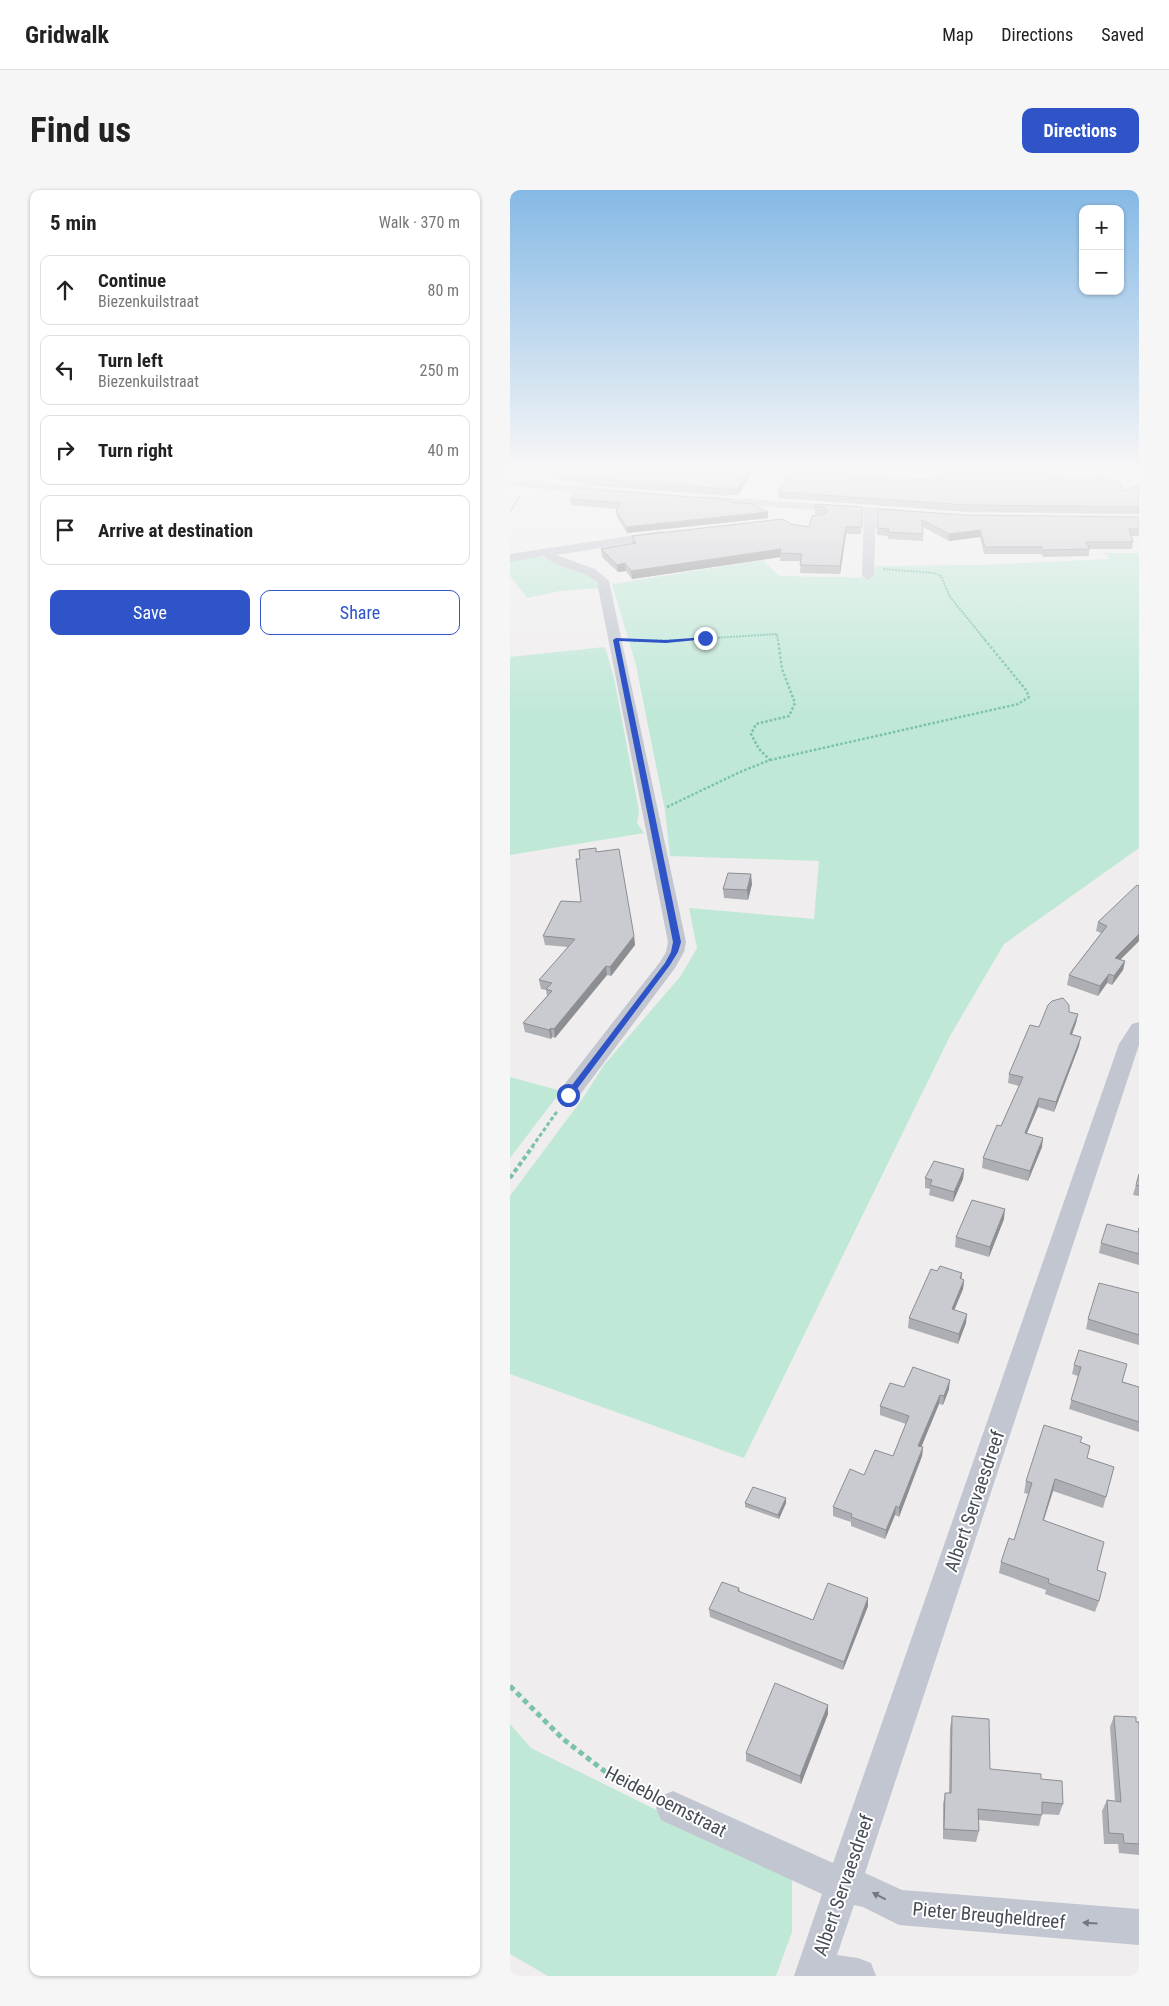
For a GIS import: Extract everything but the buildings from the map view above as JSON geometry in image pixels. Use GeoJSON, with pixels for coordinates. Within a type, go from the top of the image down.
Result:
{"type":"FeatureCollection","features":[{"type":"Feature","properties":{"kind":"street"},"geometry":{"type":"LineString","coordinates":[[510,558],[557,550]]}},
{"type":"Feature","properties":{"kind":"street"},"geometry":{"type":"LineString","coordinates":[[868,572],[869,550]]}},
{"type":"Feature","properties":{"kind":"street"},"geometry":{"type":"LineString","coordinates":[[546,552],[556,560],[596,575],[603,581],[677,942],[675,952],[668,964],[568,1095]]}},
{"type":"Feature","properties":{"kind":"street","name":"Albert Servaesdreef"},"geometry":{"type":"LineString","coordinates":[[813,1973],[1129,1044],[1139,1029]]}},
{"type":"Feature","properties":{"kind":"street","name":"Heidebloemstraat"},"geometry":{"type":"LineString","coordinates":[[673,1808],[843,1885]]}},
{"type":"Feature","properties":{"kind":"street","name":"Pieter Breugheldreef"},"geometry":{"type":"LineString","coordinates":[[843,1885],[868,1891],[899,1907],[1139,1927]]}},
{"type":"Feature","properties":{"kind":"street"},"geometry":{"type":"LineString","coordinates":[[813,1973],[858,1976]]}},
{"type":"Feature","properties":{"kind":"path"},"geometry":{"type":"LineString","coordinates":[[679,800],[770,760],[1018,704],[1029,697],[1026,690],[950,597],[941,576],[934,573],[868,572]]}},
{"type":"Feature","properties":{"kind":"path"},"geometry":{"type":"LineString","coordinates":[[616,640],[666,641],[777,634],[782,669],[795,703],[789,716],[756,724],[751,734],[759,749],[770,760]]}},
{"type":"Feature","properties":{"kind":"path"},"geometry":{"type":"LineString","coordinates":[[510,1178],[568,1095]]}},
{"type":"Feature","properties":{"kind":"path","name":"Heidebloemstraat"},"geometry":{"type":"LineString","coordinates":[[510,1686],[563,1739],[607,1773],[673,1808]]}},
{"type":"Feature","properties":{"kind":"green space"},"geometry":{"type":"Polygon","coordinates":[[[1104,553],[1139,553],[1139,848],[1004,944],[950,1036],[744,1458],[510,1374],[510,1196],[583,1098],[604,1065],[680,977],[697,948],[689,908],[814,919],[819,861],[670,856],[665,810],[636,665],[612,584],[763,560],[780,576],[874,578],[875,566],[977,565],[1110,559],[1104,553]]]}},
{"type":"Feature","properties":{"kind":"green space"},"geometry":{"type":"Polygon","coordinates":[[[535,556],[544,557],[594,579],[599,588],[560,591],[527,598],[510,576],[510,561],[535,556]]]}},
{"type":"Feature","properties":{"kind":"green space"},"geometry":{"type":"Polygon","coordinates":[[[605,647],[614,678],[639,811],[637,823],[644,833],[510,855],[510,657],[605,647]]]}},
{"type":"Feature","properties":{"kind":"green space"},"geometry":{"type":"Polygon","coordinates":[[[510,1077],[561,1091],[510,1158],[510,1077]]]}},
{"type":"Feature","properties":{"kind":"green space"},"geometry":{"type":"Polygon","coordinates":[[[510,1724],[531,1748],[792,1877],[792,1932],[776,1976],[548,1976],[510,1954],[510,1724]]]}},
{"type":"Feature","properties":{"kind":"route"},"geometry":{"type":"LineString","coordinates":[[568,1095],[668,964],[675,952],[677,942],[616,640],[643,642],[705,638]]}}]}
